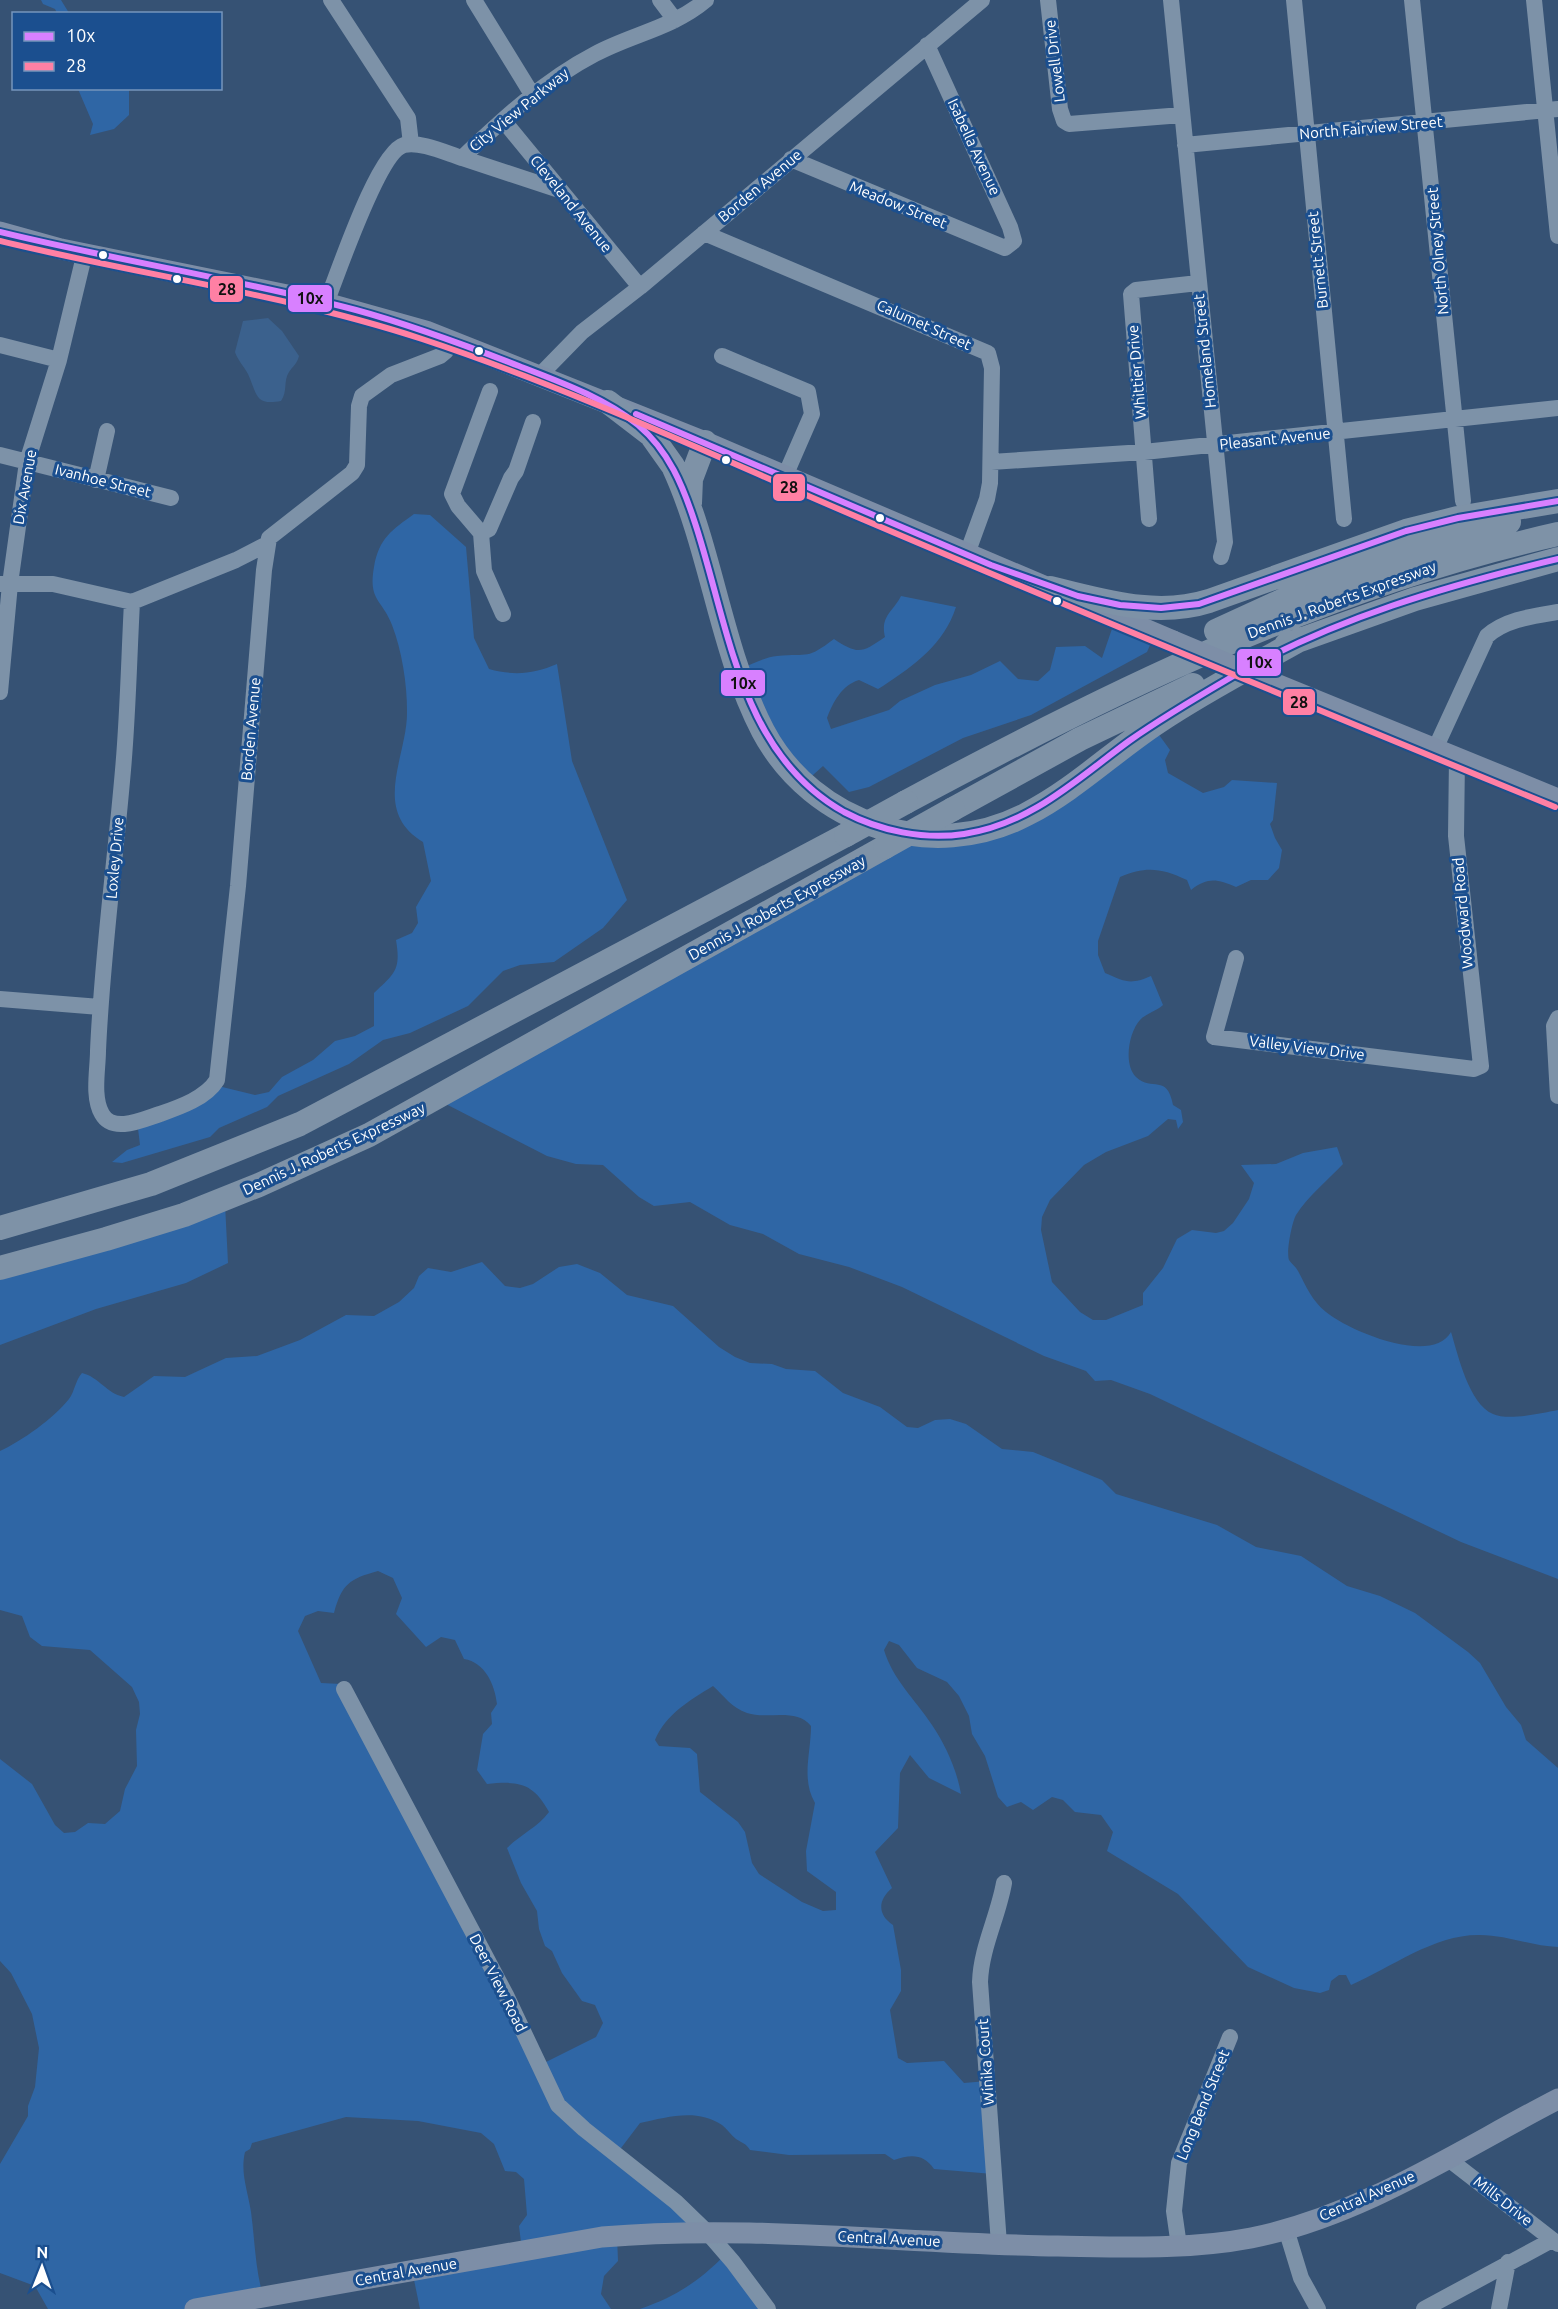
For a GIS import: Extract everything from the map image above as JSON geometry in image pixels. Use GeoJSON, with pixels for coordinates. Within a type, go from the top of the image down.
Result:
{"type":"FeatureCollection","features":[{"type":"Feature","properties":{"kind":"highway"},"geometry":{"type":"LineString","coordinates":[[600,406],[643,428],[663,450],[678,476],[746,692],[776,752],[800,781],[833,807],[859,820],[900,833],[954,836],[985,830],[1020,818],[1053,798],[1169,714],[1301,639]]}},
{"type":"Feature","properties":{"kind":"highway"},"geometry":{"type":"LineString","coordinates":[[693,523],[690,488],[705,442]]}},
{"type":"Feature","properties":{"kind":"highway"},"geometry":{"type":"LineString","coordinates":[[1050,588],[1137,607],[1177,608],[1209,600],[1406,531],[1458,518],[1558,501]]}},
{"type":"Feature","properties":{"kind":"highway"},"geometry":{"type":"LineString","coordinates":[[1098,701],[1208,635],[1318,583],[1385,560],[1558,509]]}},
{"type":"Feature","properties":{"kind":"highway","name":"Dennis J. Roberts Expressway"},"geometry":{"type":"LineString","coordinates":[[0,1228],[151,1184],[227,1156],[300,1124],[400,1074],[1098,701],[1237,638],[1359,592],[1456,560],[1558,534]]}},
{"type":"Feature","properties":{"kind":"highway","name":"Dennis J. Roberts Expressway"},"geometry":{"type":"LineString","coordinates":[[0,1268],[87,1245],[184,1215],[259,1185],[360,1140],[450,1093],[953,809],[1116,721],[1301,639],[1414,599],[1558,559]]}},
{"type":"Feature","properties":{"kind":"main road"},"geometry":{"type":"LineString","coordinates":[[0,232],[61,249],[85,252],[326,303],[450,340],[540,375],[600,406],[705,442],[1173,641],[1558,800]]}},
{"type":"Feature","properties":{"kind":"main road","name":"Central Avenue"},"geometry":{"type":"LineString","coordinates":[[195,2309],[602,2237],[743,2231],[999,2244],[1179,2246],[1224,2242],[1286,2229],[1336,2213],[1558,2099]]}},
{"type":"Feature","properties":{"kind":"street"},"geometry":{"type":"LineString","coordinates":[[326,303],[376,179],[393,150],[411,144],[408,118],[332,0]]}},
{"type":"Feature","properties":{"kind":"street"},"geometry":{"type":"LineString","coordinates":[[474,0],[533,96]]}},
{"type":"Feature","properties":{"kind":"street"},"geometry":{"type":"LineString","coordinates":[[660,0],[675,20]]}},
{"type":"Feature","properties":{"kind":"street","name":"City View Parkway"},"geometry":{"type":"LineString","coordinates":[[462,158],[533,96],[598,52],[675,20],[706,0]]}},
{"type":"Feature","properties":{"kind":"street","name":"Borden Avenue"},"geometry":{"type":"LineString","coordinates":[[540,375],[576,338],[982,0]]}},
{"type":"Feature","properties":{"kind":"street","name":"Lowell Drive"},"geometry":{"type":"LineString","coordinates":[[1048,0],[1060,109],[1064,121],[1069,124],[1182,115]]}},
{"type":"Feature","properties":{"kind":"street"},"geometry":{"type":"LineString","coordinates":[[1171,0],[1182,115]]}},
{"type":"Feature","properties":{"kind":"street","name":"Burnett Street"},"geometry":{"type":"LineString","coordinates":[[1294,0],[1305,135],[1344,519]]}},
{"type":"Feature","properties":{"kind":"street","name":"North Olney Street"},"geometry":{"type":"LineString","coordinates":[[1412,0],[1463,501]]}},
{"type":"Feature","properties":{"kind":"street"},"geometry":{"type":"LineString","coordinates":[[1534,0],[1551,110],[1558,236]]}},
{"type":"Feature","properties":{"kind":"street","name":"Isabella Avenue"},"geometry":{"type":"LineString","coordinates":[[927,45],[1010,227],[1014,241],[1005,248]]}},
{"type":"Feature","properties":{"kind":"street","name":"North Fairview Street"},"geometry":{"type":"LineString","coordinates":[[1185,145],[1424,124],[1551,110]]}},
{"type":"Feature","properties":{"kind":"street","name":"Homeland Street"},"geometry":{"type":"LineString","coordinates":[[1182,115],[1225,542],[1221,557]]}},
{"type":"Feature","properties":{"kind":"street","name":"Cleveland Avenue"},"geometry":{"type":"LineString","coordinates":[[503,120],[640,287]]}},
{"type":"Feature","properties":{"kind":"street","name":"City View Parkway"},"geometry":{"type":"LineString","coordinates":[[411,144],[560,190]]}},
{"type":"Feature","properties":{"kind":"street","name":"Meadow Street"},"geometry":{"type":"LineString","coordinates":[[791,159],[1005,248]]}},
{"type":"Feature","properties":{"kind":"street","name":"Calumet Street"},"geometry":{"type":"LineString","coordinates":[[704,233],[988,353],[992,368],[991,462],[987,499],[967,554]]}},
{"type":"Feature","properties":{"kind":"street","name":"Dix Avenue"},"geometry":{"type":"LineString","coordinates":[[0,692],[5,584],[27,462],[59,360],[85,252]]}},
{"type":"Feature","properties":{"kind":"street","name":"Whittier Drive"},"geometry":{"type":"LineString","coordinates":[[1149,519],[1131,294],[1136,290],[1198,283]]}},
{"type":"Feature","properties":{"kind":"street"},"geometry":{"type":"LineString","coordinates":[[5,584],[53,584],[132,602],[236,560],[267,544],[275,532],[352,473],[357,465],[359,406],[362,396],[391,375],[440,356],[446,351],[450,340]]}},
{"type":"Feature","properties":{"kind":"street"},"geometry":{"type":"LineString","coordinates":[[0,345],[59,360]]}},
{"type":"Feature","properties":{"kind":"street"},"geometry":{"type":"LineString","coordinates":[[722,356],[808,392],[812,414],[785,476]]}},
{"type":"Feature","properties":{"kind":"street"},"geometry":{"type":"LineString","coordinates":[[490,391],[452,494],[458,506],[481,533],[484,571],[503,614]]}},
{"type":"Feature","properties":{"kind":"street","name":"Pleasant Avenue"},"geometry":{"type":"LineString","coordinates":[[991,462],[1144,452],[1558,408]]}},
{"type":"Feature","properties":{"kind":"street"},"geometry":{"type":"LineString","coordinates":[[481,533],[489,529],[516,471],[533,422]]}},
{"type":"Feature","properties":{"kind":"street"},"geometry":{"type":"LineString","coordinates":[[96,480],[107,431]]}},
{"type":"Feature","properties":{"kind":"street","name":"Ivanhoe Street"},"geometry":{"type":"LineString","coordinates":[[0,455],[171,498]]}},
{"type":"Feature","properties":{"kind":"street","name":"Borden Avenue"},"geometry":{"type":"LineString","coordinates":[[102,1114],[108,1121],[116,1124],[132,1123],[200,1097],[218,1080],[237,896],[267,544]]}},
{"type":"Feature","properties":{"kind":"street","name":"Loxley Drive"},"geometry":{"type":"LineString","coordinates":[[102,1114],[97,1093],[100,1007],[123,770],[132,602]]}},
{"type":"Feature","properties":{"kind":"street"},"geometry":{"type":"LineString","coordinates":[[1435,749],[1487,636],[1494,630],[1526,617],[1558,612]]}},
{"type":"Feature","properties":{"kind":"street","name":"Woodward Road"},"geometry":{"type":"LineString","coordinates":[[1457,758],[1456,836],[1481,1066]]}},
{"type":"Feature","properties":{"kind":"street","name":"Valley View Drive"},"geometry":{"type":"LineString","coordinates":[[1236,958],[1214,1037],[1474,1069],[1481,1066]]}},
{"type":"Feature","properties":{"kind":"street"},"geometry":{"type":"LineString","coordinates":[[0,999],[100,1007]]}},
{"type":"Feature","properties":{"kind":"street"},"geometry":{"type":"LineString","coordinates":[[1557,1018],[1554,1026],[1558,1096]]}},
{"type":"Feature","properties":{"kind":"street","name":"Deer View Road"},"geometry":{"type":"LineString","coordinates":[[344,1689],[506,1995],[558,2105],[584,2129],[676,2202],[733,2262],[768,2309]]}},
{"type":"Feature","properties":{"kind":"street","name":"Winika Court"},"geometry":{"type":"LineString","coordinates":[[999,2244],[980,1983],[984,1951],[999,1910],[1004,1883]]}},
{"type":"Feature","properties":{"kind":"street","name":"Long Bend Street"},"geometry":{"type":"LineString","coordinates":[[1179,2246],[1174,2211],[1179,2163],[1230,2037]]}},
{"type":"Feature","properties":{"kind":"street","name":"Mills Drive"},"geometry":{"type":"LineString","coordinates":[[1447,2158],[1555,2242]]}},
{"type":"Feature","properties":{"kind":"street"},"geometry":{"type":"LineString","coordinates":[[1286,2229],[1301,2278],[1318,2309]]}},
{"type":"Feature","properties":{"kind":"street"},"geometry":{"type":"LineString","coordinates":[[1424,2309],[1508,2262],[1555,2242]]}},
{"type":"Feature","properties":{"kind":"street"},"geometry":{"type":"LineString","coordinates":[[1499,2309],[1508,2262]]}},
{"type":"Feature","properties":{"kind":"shaded area"},"geometry":{"type":"Polygon","coordinates":[[[41,0],[61,0],[68,12],[56,12],[55,9],[43,4],[41,0]]]}},
{"type":"Feature","properties":{"kind":"shaded area"},"geometry":{"type":"Polygon","coordinates":[[[78,90],[129,90],[129,115],[114,129],[90,135],[93,124],[78,90]]]}},
{"type":"Feature","properties":{"kind":"shaded area"},"geometry":{"type":"Polygon","coordinates":[[[268,318],[282,331],[299,356],[287,375],[281,401],[272,402],[261,400],[255,392],[235,352],[243,321],[268,318]]]}},
{"type":"Feature","properties":{"kind":"shaded area"},"geometry":{"type":"Polygon","coordinates":[[[414,514],[430,515],[466,547],[474,638],[489,669],[507,673],[524,673],[557,664],[572,761],[627,900],[603,928],[554,962],[520,965],[503,971],[468,1006],[410,1033],[383,1040],[349,1064],[278,1096],[267,1107],[219,1128],[210,1137],[122,1163],[112,1162],[127,1150],[140,1145],[137,1120],[214,1085],[255,1095],[269,1092],[282,1077],[313,1060],[335,1041],[355,1036],[374,1026],[374,993],[395,970],[398,958],[396,940],[412,933],[418,923],[416,907],[431,881],[423,842],[407,829],[398,814],[395,798],[396,781],[406,728],[406,690],[396,635],[373,587],[374,567],[379,549],[393,530],[414,514]]]}},
{"type":"Feature","properties":{"kind":"shaded area"},"geometry":{"type":"Polygon","coordinates":[[[901,596],[956,607],[944,632],[917,662],[878,689],[859,680],[843,690],[835,700],[827,718],[831,729],[889,710],[900,701],[935,685],[971,675],[1000,661],[1018,679],[1038,681],[1050,670],[1056,647],[1085,646],[1102,658],[1115,620],[1154,636],[1147,652],[1031,715],[963,738],[869,787],[849,792],[823,766],[804,783],[740,669],[772,657],[812,653],[834,639],[855,650],[865,649],[885,637],[884,624],[901,596]]]}},
{"type":"Feature","properties":{"kind":"shaded area"},"geometry":{"type":"Polygon","coordinates":[[[1154,728],[1170,750],[1165,760],[1168,773],[1203,793],[1224,787],[1232,780],[1277,783],[1273,820],[1270,824],[1282,850],[1279,868],[1268,880],[1251,880],[1236,887],[1223,882],[1208,881],[1191,890],[1187,880],[1161,871],[1138,871],[1120,877],[1098,941],[1098,955],[1105,973],[1118,979],[1138,981],[1151,976],[1163,1005],[1142,1018],[1136,1025],[1130,1040],[1130,1064],[1136,1077],[1167,1089],[1173,1105],[1181,1110],[1183,1122],[1178,1129],[1176,1120],[1168,1119],[1148,1136],[1106,1152],[1084,1165],[1050,1200],[1042,1217],[1041,1230],[1052,1282],[1080,1312],[1093,1320],[1106,1320],[1143,1305],[1143,1293],[1163,1268],[1177,1239],[1192,1230],[1216,1233],[1224,1231],[1233,1223],[1249,1199],[1254,1183],[1241,1165],[1276,1164],[1303,1153],[1337,1147],[1343,1164],[1296,1215],[1290,1237],[1289,1260],[1321,1308],[1337,1320],[1371,1336],[1409,1346],[1427,1346],[1441,1342],[1451,1332],[1471,1390],[1485,1409],[1493,1414],[1516,1417],[1558,1410],[1558,1579],[1461,1542],[1150,1394],[1111,1380],[1095,1381],[1086,1371],[1044,1356],[902,1287],[849,1267],[799,1254],[763,1234],[730,1225],[690,1202],[654,1206],[639,1197],[603,1165],[576,1164],[547,1156],[442,1102],[895,847],[966,839],[1154,728]]]}},
{"type":"Feature","properties":{"kind":"shaded area"},"geometry":{"type":"Polygon","coordinates":[[[225,1204],[228,1263],[186,1283],[96,1309],[0,1345],[0,1269],[225,1204]]]}},
{"type":"Feature","properties":{"kind":"shaded area"},"geometry":{"type":"Polygon","coordinates":[[[482,1262],[505,1286],[520,1288],[533,1284],[559,1267],[577,1264],[600,1273],[627,1295],[673,1306],[719,1347],[735,1357],[750,1363],[815,1371],[843,1393],[880,1407],[907,1427],[918,1428],[935,1420],[950,1419],[966,1424],[1002,1449],[1033,1452],[1102,1480],[1116,1494],[1217,1525],[1256,1547],[1301,1556],[1347,1586],[1380,1596],[1415,1613],[1480,1663],[1506,1707],[1521,1725],[1526,1740],[1558,1768],[1558,1947],[1490,1935],[1463,1936],[1414,1953],[1351,1985],[1346,1975],[1339,1975],[1331,1981],[1329,1990],[1320,1993],[1294,1988],[1248,1967],[1178,1894],[1107,1851],[1113,1832],[1101,1815],[1075,1812],[1063,1800],[1052,1797],[1033,1810],[1021,1802],[1007,1807],[998,1797],[985,1756],[972,1734],[969,1716],[959,1696],[947,1682],[917,1668],[899,1645],[889,1641],[884,1650],[888,1661],[941,1740],[950,1758],[961,1794],[929,1778],[910,1755],[900,1773],[898,1828],[875,1852],[892,1888],[884,1897],[881,1907],[884,1916],[893,1925],[901,1970],[901,1991],[890,2010],[898,2058],[907,2063],[944,2061],[964,2083],[987,2081],[993,2174],[934,2169],[926,2160],[917,2157],[894,2160],[885,2154],[789,2155],[750,2150],[722,2125],[712,2120],[692,2115],[661,2118],[640,2123],[618,2152],[700,2223],[617,2236],[618,2261],[604,2276],[601,2294],[611,2309],[420,2309],[412,2270],[522,2250],[519,2226],[527,2215],[524,2179],[516,2172],[505,2171],[494,2144],[481,2133],[418,2121],[346,2117],[252,2143],[250,2149],[245,2152],[244,2175],[263,2296],[187,2309],[48,2309],[35,2286],[0,2273],[0,2164],[28,2116],[28,2106],[35,2087],[39,2048],[32,2014],[11,1973],[0,1961],[0,1759],[32,1784],[55,1825],[64,1833],[75,1832],[88,1823],[105,1824],[120,1811],[125,1789],[137,1766],[136,1730],[140,1714],[139,1702],[132,1687],[90,1650],[42,1646],[30,1637],[22,1616],[0,1610],[0,1451],[28,1435],[55,1414],[73,1393],[82,1373],[124,1397],[154,1376],[185,1377],[226,1358],[257,1356],[300,1340],[346,1315],[374,1316],[399,1302],[414,1288],[419,1276],[428,1268],[451,1272],[482,1262]],[[378,1571],[348,1584],[340,1595],[334,1613],[318,1611],[305,1616],[298,1631],[321,1683],[341,1684],[542,2064],[596,2037],[603,2023],[595,2005],[582,2001],[562,1973],[552,1951],[545,1946],[539,1929],[537,1911],[521,1883],[507,1848],[549,1812],[531,1789],[508,1783],[487,1784],[477,1770],[483,1734],[492,1724],[491,1713],[497,1704],[491,1682],[478,1665],[464,1659],[455,1640],[441,1637],[426,1647],[396,1614],[402,1598],[393,1578],[378,1571]],[[713,1686],[687,1702],[672,1715],[655,1740],[659,1746],[690,1748],[697,1754],[700,1792],[738,1822],[745,1832],[752,1863],[759,1874],[802,1902],[823,1911],[836,1910],[836,1892],[807,1871],[806,1851],[815,1803],[808,1785],[811,1726],[805,1720],[789,1715],[755,1715],[742,1711],[713,1686]]]}},
{"type":"Feature","properties":{"kind":"shaded area"},"geometry":{"type":"Polygon","coordinates":[[[726,2254],[769,2309],[640,2309],[686,2287],[706,2273],[726,2254]]]}},
{"type":"Feature","properties":{"kind":"transit line","name":"10x"},"geometry":{"type":"LineString","coordinates":[[0,232],[312,299],[377,316],[458,343],[550,378],[596,398],[625,415],[649,435],[658,446],[680,483],[695,523],[743,684],[760,722],[782,757],[809,787],[844,812],[887,829],[918,835],[949,836],[988,829],[1011,821],[1052,798],[1168,715],[1273,655],[1352,620],[1392,606],[1474,580],[1558,559]]}},
{"type":"Feature","properties":{"kind":"transit line","name":"28"},"geometry":{"type":"LineString","coordinates":[[0,241],[318,309],[422,339],[478,359],[644,424],[1035,592],[1555,807]]}},
{"type":"Feature","properties":{"kind":"transit line","name":"10x"},"geometry":{"type":"LineString","coordinates":[[636,414],[991,565],[1078,596],[1120,605],[1161,608],[1199,604],[1406,531],[1458,518],[1558,501]]}}]}
